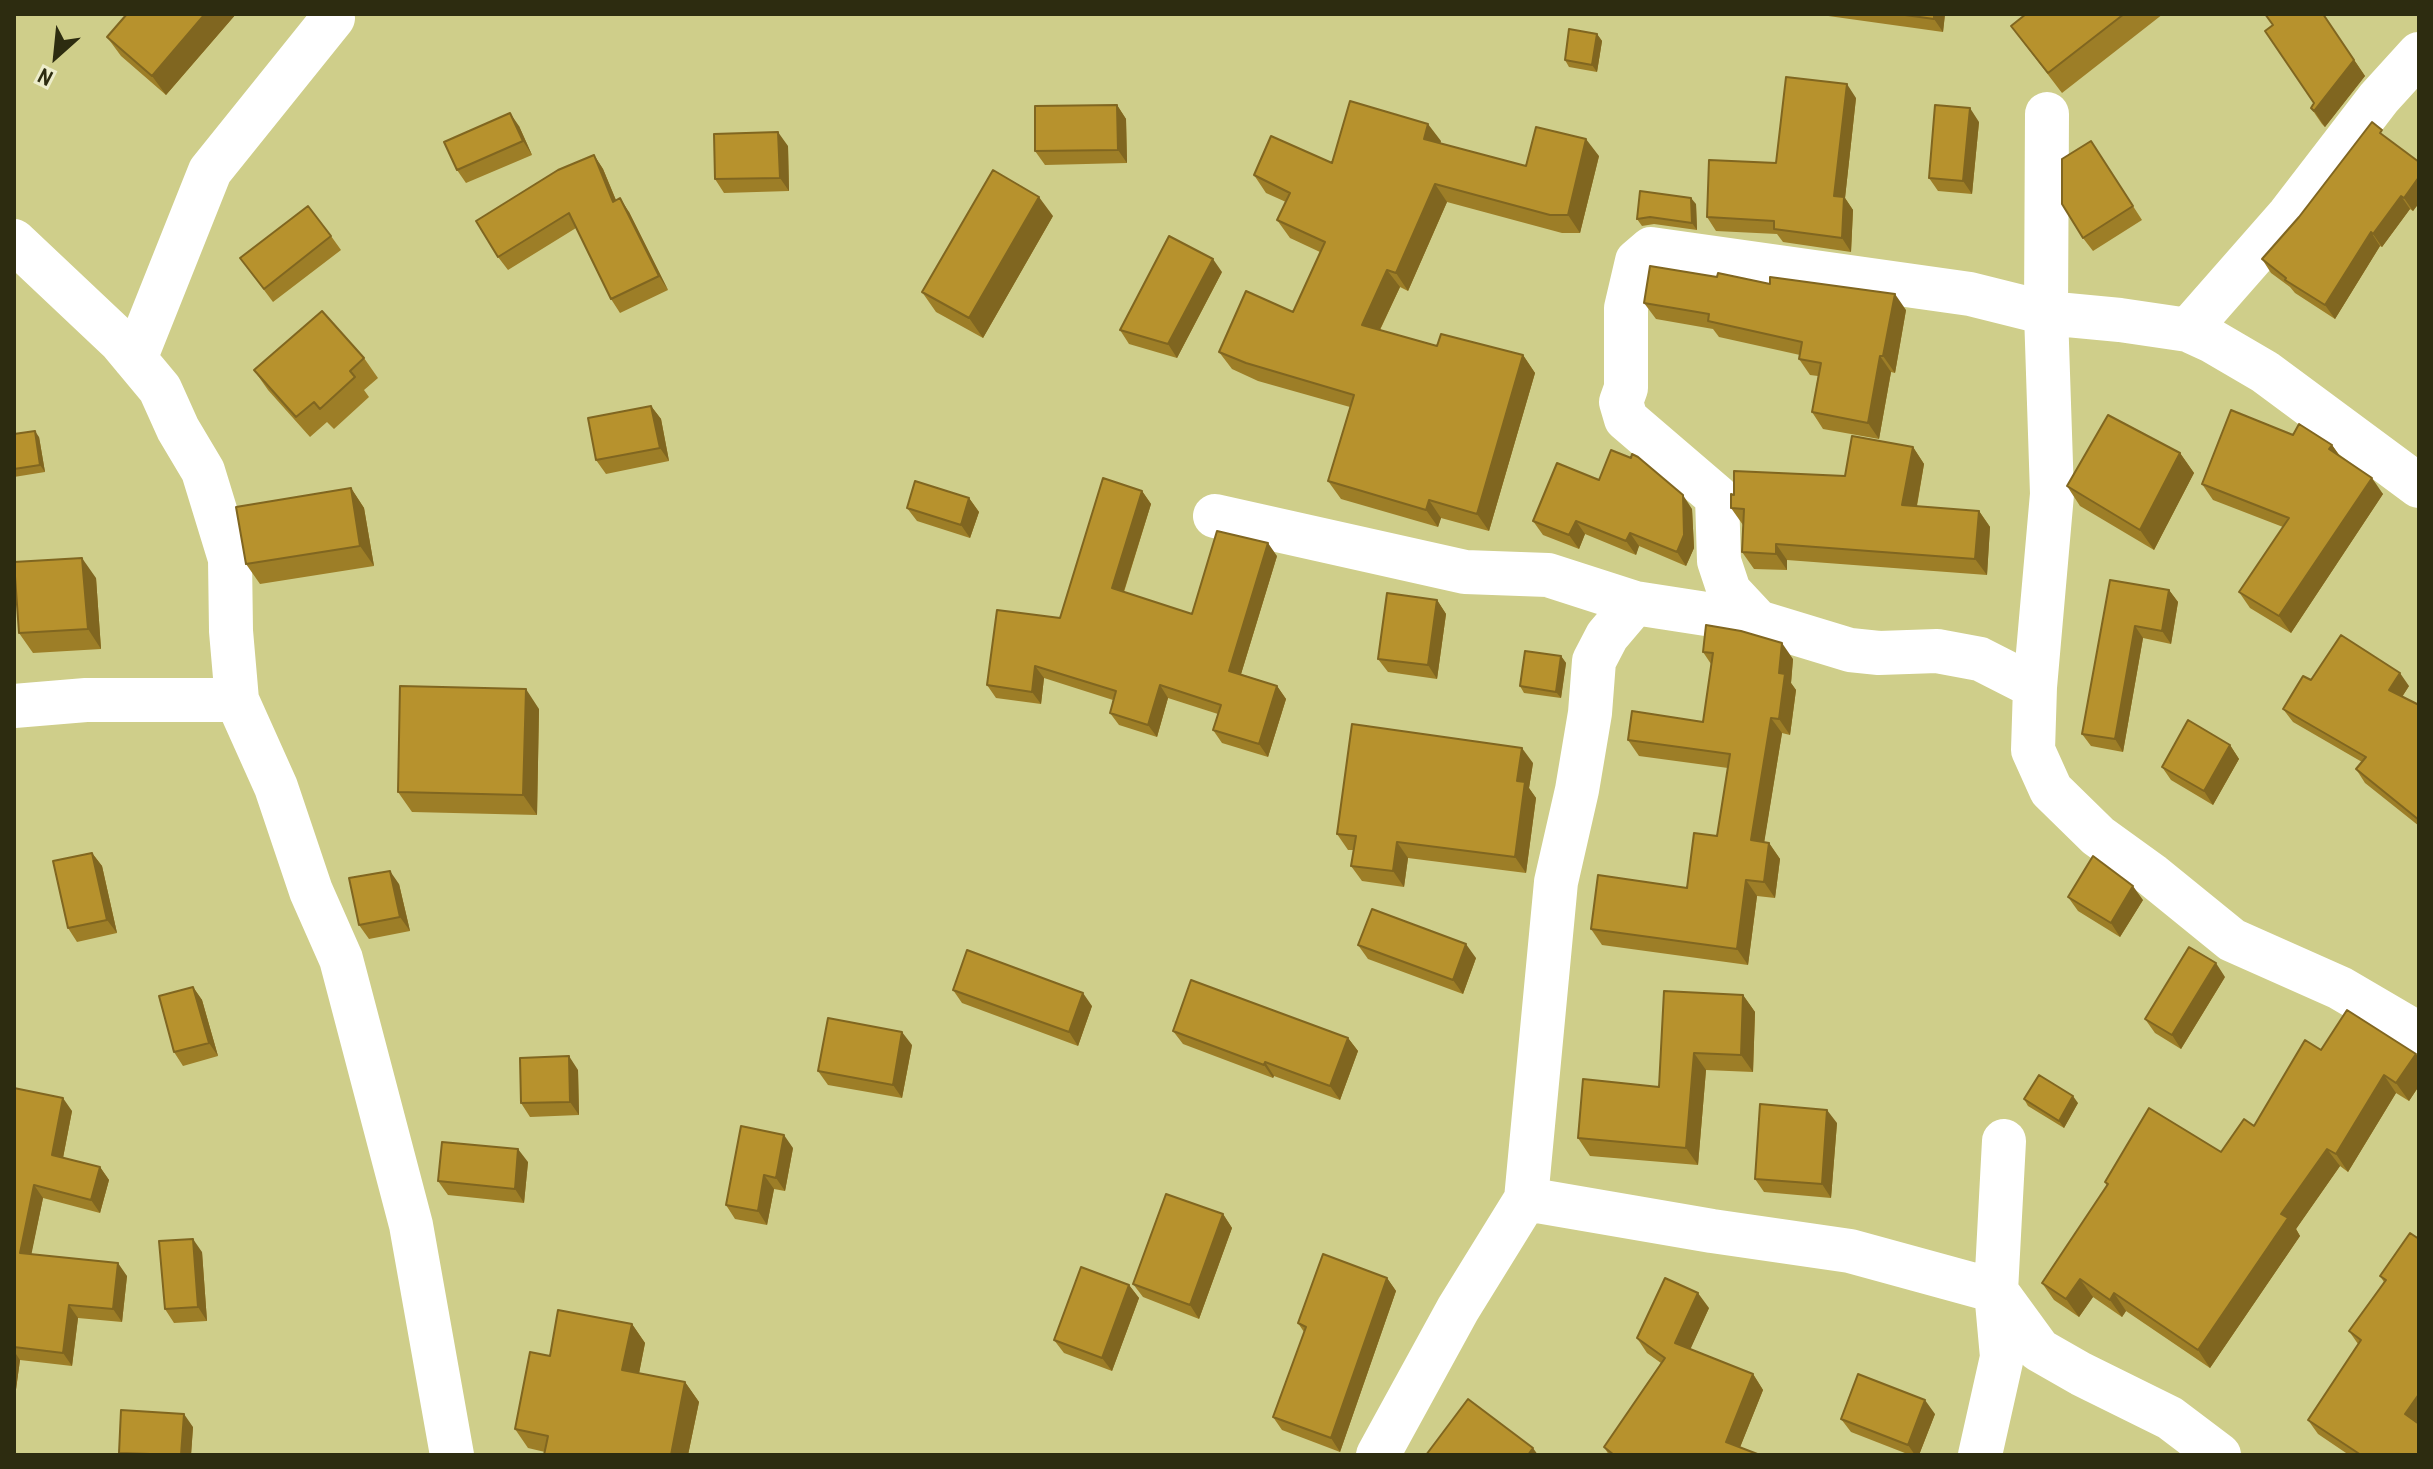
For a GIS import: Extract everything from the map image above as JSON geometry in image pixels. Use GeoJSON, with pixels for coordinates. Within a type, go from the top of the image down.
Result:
{"type":"FeatureCollection","features":[{"type":"Feature","properties":{"kind":"street"},"geometry":{"type":"LineString","coordinates":[[135,359],[210,171],[333,18],[331,14]]}},
{"type":"Feature","properties":{"kind":"street"},"geometry":{"type":"LineString","coordinates":[[2188,330],[2289,215],[2379,98],[2419,54]]}},
{"type":"Feature","properties":{"kind":"street"},"geometry":{"type":"LineString","coordinates":[[2047,114],[2046,313],[2052,494],[2035,687],[2033,750],[2051,790],[2098,836],[2232,940],[2340,988],[2410,1029],[2419,1038]]}},
{"type":"Feature","properties":{"kind":"street"},"geometry":{"type":"LineString","coordinates":[[14,241],[120,341],[160,389],[178,429],[203,471],[230,559],[231,631],[237,700],[276,787],[311,891],[341,959],[411,1225],[452,1455]]}},
{"type":"Feature","properties":{"kind":"street"},"geometry":{"type":"LineString","coordinates":[[1758,622],[1729,591],[1719,561],[1717,497],[1626,419],[1621,402],[1626,388],[1626,308],[1637,261],[1651,249],[1970,294],[2046,313],[2188,330],[2265,372],[2419,486]]}},
{"type":"Feature","properties":{"kind":"street"},"geometry":{"type":"LineString","coordinates":[[1215,516],[1465,572],[1548,575],[1635,603],[1758,622],[1850,650],[1879,653],[1937,651],[1980,659],[2035,687]]}},
{"type":"Feature","properties":{"kind":"street"},"geometry":{"type":"LineString","coordinates":[[1378,1455],[1458,1309],[1526,1199],[1556,882],[1577,790],[1590,713],[1594,661],[1578,584]]}},
{"type":"Feature","properties":{"kind":"street"},"geometry":{"type":"LineString","coordinates":[[1594,661],[1607,636],[1635,603]]}},
{"type":"Feature","properties":{"kind":"street"},"geometry":{"type":"LineString","coordinates":[[14,706],[86,700],[237,700]]}},
{"type":"Feature","properties":{"kind":"street"},"geometry":{"type":"LineString","coordinates":[[1980,1455],[2002,1357],[1996,1291],[2004,1141]]}},
{"type":"Feature","properties":{"kind":"street"},"geometry":{"type":"LineString","coordinates":[[1526,1199],[1850,1251],[1996,1291],[2039,1350],[2170,1418],[2219,1455]]}},
{"type":"Feature","properties":{"kind":"building"},"geometry":{"type":"Polygon","coordinates":[[[127,14],[205,14],[152,76],[107,37],[127,14]]]}},
{"type":"Feature","properties":{"kind":"building"},"geometry":{"type":"Polygon","coordinates":[[[1898,14],[1934,14],[1934,19],[1898,14]]]}},
{"type":"Feature","properties":{"kind":"building"},"geometry":{"type":"Polygon","coordinates":[[[2026,14],[2124,14],[2048,73],[2011,26],[2026,14]]]}},
{"type":"Feature","properties":{"kind":"building"},"geometry":{"type":"Polygon","coordinates":[[[2265,14],[2323,14],[2354,60],[2314,111],[2311,108],[2314,103],[2265,31],[2273,25],[2265,14]]]}},
{"type":"Feature","properties":{"kind":"building"},"geometry":{"type":"Polygon","coordinates":[[[1569,29],[1597,34],[1592,65],[1565,60],[1569,29]]]}},
{"type":"Feature","properties":{"kind":"building"},"geometry":{"type":"Polygon","coordinates":[[[1786,77],[1847,84],[1834,196],[1844,197],[1842,238],[1774,229],[1774,221],[1707,217],[1709,160],[1776,163],[1786,77]]]}},
{"type":"Feature","properties":{"kind":"building"},"geometry":{"type":"Polygon","coordinates":[[[1350,101],[1428,124],[1424,139],[1526,166],[1536,127],[1586,139],[1568,215],[1550,215],[1435,184],[1396,273],[1387,270],[1362,325],[1437,346],[1441,334],[1523,355],[1477,514],[1429,500],[1426,510],[1328,481],[1354,395],[1219,352],[1246,291],[1293,312],[1325,242],[1277,220],[1290,193],[1254,175],[1271,136],[1332,163],[1350,101]]]}},
{"type":"Feature","properties":{"kind":"building"},"geometry":{"type":"Polygon","coordinates":[[[1117,105],[1118,150],[1035,151],[1035,106],[1117,105]]]}},
{"type":"Feature","properties":{"kind":"building"},"geometry":{"type":"Polygon","coordinates":[[[1935,105],[1970,108],[1963,181],[1929,178],[1935,105]]]}},
{"type":"Feature","properties":{"kind":"building"},"geometry":{"type":"Polygon","coordinates":[[[510,113],[523,141],[457,170],[444,142],[510,113]]]}},
{"type":"Feature","properties":{"kind":"building"},"geometry":{"type":"Polygon","coordinates":[[[2372,122],[2382,130],[2380,133],[2419,162],[2419,177],[2373,234],[2371,232],[2325,305],[2285,280],[2262,259],[2299,217],[2372,122]]]}},
{"type":"Feature","properties":{"kind":"building"},"geometry":{"type":"Polygon","coordinates":[[[778,132],[780,178],[715,179],[714,134],[778,132]]]}},
{"type":"Feature","properties":{"kind":"building"},"geometry":{"type":"Polygon","coordinates":[[[2091,141],[2133,206],[2083,238],[2062,204],[2062,159],[2091,141]]]}},
{"type":"Feature","properties":{"kind":"building"},"geometry":{"type":"Polygon","coordinates":[[[594,155],[613,202],[620,198],[659,276],[611,299],[569,213],[498,257],[476,221],[558,170],[594,155]]]}},
{"type":"Feature","properties":{"kind":"building"},"geometry":{"type":"Polygon","coordinates":[[[993,170],[1039,197],[969,318],[922,292],[993,170]]]}},
{"type":"Feature","properties":{"kind":"building"},"geometry":{"type":"Polygon","coordinates":[[[1640,191],[1691,198],[1692,223],[1650,217],[1637,219],[1640,191]]]}},
{"type":"Feature","properties":{"kind":"building"},"geometry":{"type":"Polygon","coordinates":[[[308,206],[331,236],[264,289],[240,258],[308,206]]]}},
{"type":"Feature","properties":{"kind":"building"},"geometry":{"type":"Polygon","coordinates":[[[1169,236],[1213,259],[1168,344],[1120,330],[1169,236]]]}},
{"type":"Feature","properties":{"kind":"building"},"geometry":{"type":"Polygon","coordinates":[[[1650,266],[1717,277],[1718,273],[1770,284],[1770,277],[1895,294],[1868,423],[1812,412],[1821,363],[1799,359],[1802,342],[1708,321],[1709,314],[1644,303],[1650,266]]]}},
{"type":"Feature","properties":{"kind":"building"},"geometry":{"type":"Polygon","coordinates":[[[322,311],[364,358],[350,371],[355,377],[320,409],[314,402],[296,417],[254,370],[322,311]]]}},
{"type":"Feature","properties":{"kind":"building"},"geometry":{"type":"Polygon","coordinates":[[[651,406],[660,448],[596,460],[588,418],[651,406]]]}},
{"type":"Feature","properties":{"kind":"building"},"geometry":{"type":"Polygon","coordinates":[[[2231,410],[2293,435],[2299,424],[2332,445],[2329,449],[2372,478],[2279,616],[2239,592],[2289,518],[2202,484],[2231,410]]]}},
{"type":"Feature","properties":{"kind":"building"},"geometry":{"type":"Polygon","coordinates":[[[2108,415],[2180,453],[2140,530],[2067,486],[2108,415]]]}},
{"type":"Feature","properties":{"kind":"building"},"geometry":{"type":"Polygon","coordinates":[[[35,431],[40,465],[14,469],[14,434],[35,431]]]}},
{"type":"Feature","properties":{"kind":"building"},"geometry":{"type":"Polygon","coordinates":[[[1852,436],[1913,447],[1902,505],[1979,511],[1975,559],[1776,544],[1776,554],[1742,552],[1744,509],[1731,508],[1734,471],[1845,476],[1852,436]]]}},
{"type":"Feature","properties":{"kind":"building"},"geometry":{"type":"Polygon","coordinates":[[[1611,450],[1631,458],[1632,454],[1638,457],[1683,495],[1684,535],[1677,552],[1630,533],[1626,541],[1576,521],[1569,535],[1533,521],[1557,463],[1599,480],[1611,450]]]}},
{"type":"Feature","properties":{"kind":"building"},"geometry":{"type":"Polygon","coordinates":[[[1103,478],[1142,491],[1112,588],[1192,614],[1217,531],[1268,543],[1229,671],[1277,686],[1259,744],[1213,730],[1221,705],[1160,685],[1148,725],[1110,713],[1116,691],[1035,666],[1032,692],[987,685],[997,610],[1060,618],[1103,478]]]}},
{"type":"Feature","properties":{"kind":"building"},"geometry":{"type":"Polygon","coordinates":[[[915,481],[969,498],[961,525],[907,508],[915,481]]]}},
{"type":"Feature","properties":{"kind":"building"},"geometry":{"type":"Polygon","coordinates":[[[351,488],[360,546],[246,564],[236,507],[351,488]]]}},
{"type":"Feature","properties":{"kind":"building"},"geometry":{"type":"Polygon","coordinates":[[[82,558],[88,629],[19,633],[14,562],[82,558]]]}},
{"type":"Feature","properties":{"kind":"building"},"geometry":{"type":"Polygon","coordinates":[[[2110,580],[2169,590],[2162,631],[2135,626],[2115,739],[2082,734],[2110,580]]]}},
{"type":"Feature","properties":{"kind":"building"},"geometry":{"type":"Polygon","coordinates":[[[1387,593],[1437,600],[1428,665],[1378,659],[1387,593]]]}},
{"type":"Feature","properties":{"kind":"building"},"geometry":{"type":"Polygon","coordinates":[[[1706,625],[1782,643],[1779,673],[1785,674],[1779,719],[1771,718],[1751,840],[1769,843],[1764,882],[1746,880],[1737,949],[1591,929],[1598,875],[1687,888],[1694,833],[1717,836],[1730,754],[1628,740],[1632,711],[1703,722],[1713,653],[1703,652],[1706,625]]]}},
{"type":"Feature","properties":{"kind":"building"},"geometry":{"type":"Polygon","coordinates":[[[2341,635],[2400,673],[2389,690],[2419,705],[2419,820],[2356,769],[2366,757],[2283,709],[2303,676],[2311,680],[2341,635]]]}},
{"type":"Feature","properties":{"kind":"building"},"geometry":{"type":"Polygon","coordinates":[[[1525,651],[1561,656],[1556,692],[1520,686],[1525,651]]]}},
{"type":"Feature","properties":{"kind":"building"},"geometry":{"type":"Polygon","coordinates":[[[400,686],[526,689],[523,795],[398,792],[400,686]]]}},
{"type":"Feature","properties":{"kind":"building"},"geometry":{"type":"Polygon","coordinates":[[[2188,720],[2230,745],[2204,791],[2162,767],[2188,720]]]}},
{"type":"Feature","properties":{"kind":"building"},"geometry":{"type":"Polygon","coordinates":[[[1352,724],[1522,748],[1517,781],[1525,782],[1515,857],[1397,842],[1393,871],[1351,866],[1356,836],[1337,834],[1352,724]]]}},
{"type":"Feature","properties":{"kind":"building"},"geometry":{"type":"Polygon","coordinates":[[[92,853],[107,920],[68,928],[53,861],[92,853]]]}},
{"type":"Feature","properties":{"kind":"building"},"geometry":{"type":"Polygon","coordinates":[[[2093,856],[2133,886],[2111,923],[2068,897],[2093,856]]]}},
{"type":"Feature","properties":{"kind":"building"},"geometry":{"type":"Polygon","coordinates":[[[390,871],[400,917],[359,925],[349,878],[390,871]]]}},
{"type":"Feature","properties":{"kind":"building"},"geometry":{"type":"Polygon","coordinates":[[[1372,909],[1466,944],[1453,980],[1358,945],[1372,909]]]}},
{"type":"Feature","properties":{"kind":"building"},"geometry":{"type":"Polygon","coordinates":[[[2189,947],[2216,963],[2172,1035],[2145,1019],[2189,947]]]}},
{"type":"Feature","properties":{"kind":"building"},"geometry":{"type":"Polygon","coordinates":[[[967,950],[1083,993],[1069,1032],[953,990],[967,950]]]}},
{"type":"Feature","properties":{"kind":"building"},"geometry":{"type":"Polygon","coordinates":[[[1191,980],[1348,1038],[1330,1086],[1173,1031],[1191,980]]]}},
{"type":"Feature","properties":{"kind":"building"},"geometry":{"type":"Polygon","coordinates":[[[193,987],[209,1043],[174,1052],[159,996],[193,987]]]}},
{"type":"Feature","properties":{"kind":"building"},"geometry":{"type":"Polygon","coordinates":[[[1664,991],[1743,995],[1741,1055],[1694,1053],[1686,1148],[1578,1138],[1583,1079],[1659,1087],[1664,991]]]}},
{"type":"Feature","properties":{"kind":"building"},"geometry":{"type":"Polygon","coordinates":[[[2347,1010],[2416,1054],[2396,1083],[2384,1075],[2336,1154],[2327,1149],[2281,1214],[2288,1218],[2198,1350],[2114,1293],[2110,1300],[2080,1279],[2066,1299],[2042,1283],[2108,1184],[2105,1182],[2149,1108],[2221,1152],[2244,1119],[2254,1126],[2305,1040],[2321,1050],[2347,1010]]]}},
{"type":"Feature","properties":{"kind":"building"},"geometry":{"type":"Polygon","coordinates":[[[828,1018],[902,1032],[893,1085],[818,1071],[828,1018]]]}},
{"type":"Feature","properties":{"kind":"building"},"geometry":{"type":"Polygon","coordinates":[[[569,1056],[570,1102],[521,1103],[520,1058],[569,1056]]]}},
{"type":"Feature","properties":{"kind":"building"},"geometry":{"type":"Polygon","coordinates":[[[2039,1075],[2073,1096],[2059,1121],[2024,1099],[2039,1075]]]}},
{"type":"Feature","properties":{"kind":"building"},"geometry":{"type":"Polygon","coordinates":[[[14,1088],[63,1098],[52,1155],[100,1167],[91,1200],[34,1185],[20,1253],[118,1263],[113,1309],[69,1305],[63,1353],[14,1347],[14,1088]]]}},
{"type":"Feature","properties":{"kind":"building"},"geometry":{"type":"Polygon","coordinates":[[[1760,1104],[1827,1110],[1822,1184],[1755,1179],[1760,1104]]]}},
{"type":"Feature","properties":{"kind":"building"},"geometry":{"type":"Polygon","coordinates":[[[741,1126],[784,1135],[776,1178],[764,1175],[758,1211],[726,1205],[741,1126]]]}},
{"type":"Feature","properties":{"kind":"building"},"geometry":{"type":"Polygon","coordinates":[[[442,1142],[518,1149],[515,1189],[438,1181],[442,1142]]]}},
{"type":"Feature","properties":{"kind":"building"},"geometry":{"type":"Polygon","coordinates":[[[1166,1194],[1223,1214],[1190,1305],[1133,1284],[1166,1194]]]}},
{"type":"Feature","properties":{"kind":"building"},"geometry":{"type":"Polygon","coordinates":[[[2410,1233],[2419,1239],[2419,1394],[2405,1414],[2419,1424],[2419,1455],[2361,1455],[2308,1420],[2361,1340],[2349,1331],[2386,1280],[2380,1276],[2410,1233]]]}},
{"type":"Feature","properties":{"kind":"building"},"geometry":{"type":"Polygon","coordinates":[[[193,1239],[198,1307],[165,1309],[159,1241],[193,1239]]]}},
{"type":"Feature","properties":{"kind":"building"},"geometry":{"type":"Polygon","coordinates":[[[1323,1254],[1387,1278],[1331,1438],[1273,1417],[1306,1327],[1298,1323],[1323,1254]]]}},
{"type":"Feature","properties":{"kind":"building"},"geometry":{"type":"Polygon","coordinates":[[[1081,1267],[1129,1285],[1102,1358],[1054,1340],[1081,1267]]]}},
{"type":"Feature","properties":{"kind":"building"},"geometry":{"type":"Polygon","coordinates":[[[1665,1278],[1698,1293],[1675,1343],[1753,1374],[1726,1442],[1760,1455],[1614,1455],[1604,1447],[1665,1358],[1637,1338],[1665,1278]]]}},
{"type":"Feature","properties":{"kind":"building"},"geometry":{"type":"Polygon","coordinates":[[[558,1310],[632,1324],[622,1370],[685,1382],[671,1455],[544,1455],[548,1436],[515,1429],[530,1352],[550,1356],[558,1310]]]}},
{"type":"Feature","properties":{"kind":"building"},"geometry":{"type":"Polygon","coordinates":[[[1858,1374],[1925,1400],[1908,1445],[1841,1419],[1858,1374]]]}},
{"type":"Feature","properties":{"kind":"building"},"geometry":{"type":"Polygon","coordinates":[[[1468,1399],[1533,1448],[1528,1455],[1426,1455],[1468,1399]]]}},
{"type":"Feature","properties":{"kind":"building"},"geometry":{"type":"Polygon","coordinates":[[[121,1410],[184,1414],[181,1455],[119,1453],[121,1410]]]}}]}
